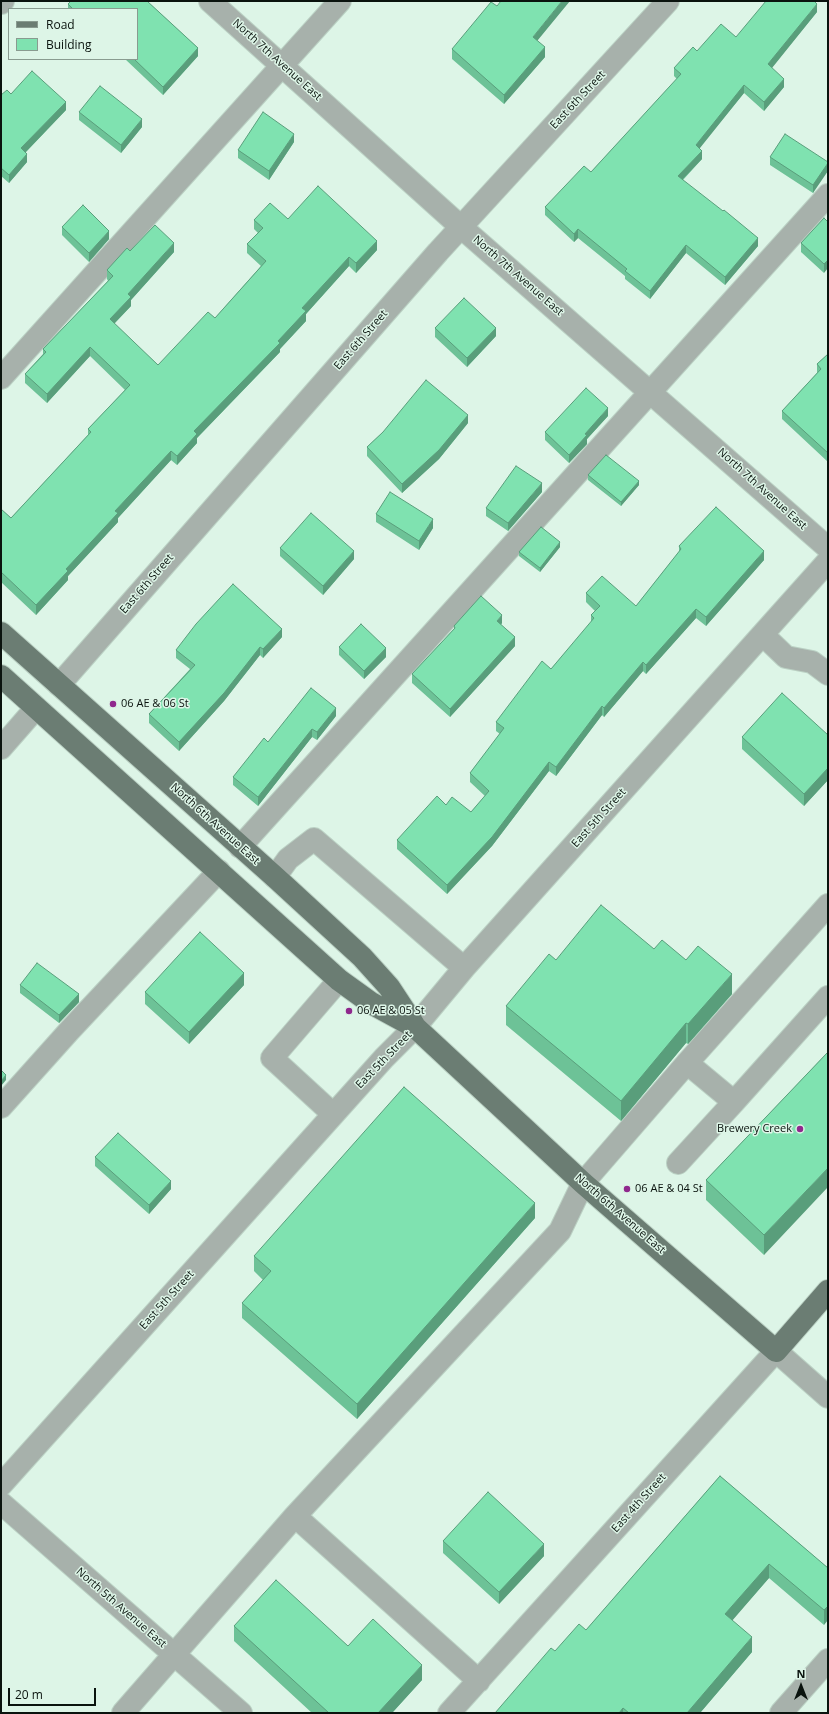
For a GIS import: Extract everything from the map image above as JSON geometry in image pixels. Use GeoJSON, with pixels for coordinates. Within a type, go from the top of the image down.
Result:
{"type":"FeatureCollection","features":[{"type":"Feature","properties":{"kind":"main road","name":"North 6th Avenue East"},"geometry":{"type":"LineString","coordinates":[[1,633],[275,877],[362,957],[388,987],[415,1027],[584,1183],[776,1351]]}},
{"type":"Feature","properties":{"kind":"main road","name":"North 6th Avenue East"},"geometry":{"type":"LineString","coordinates":[[1,676],[340,980],[371,1003],[415,1027]]}},
{"type":"Feature","properties":{"kind":"main road","name":"East 4th Street"},"geometry":{"type":"LineString","coordinates":[[776,1351],[828,1292]]}},
{"type":"Feature","properties":{"kind":"street","name":"North 7th Avenue East"},"geometry":{"type":"LineString","coordinates":[[210,1],[462,227],[828,548]]}},
{"type":"Feature","properties":{"kind":"street"},"geometry":{"type":"LineString","coordinates":[[1,378],[340,1]]}},
{"type":"Feature","properties":{"kind":"street","name":"East 6th Street"},"geometry":{"type":"LineString","coordinates":[[58,685],[462,227],[668,1]]}},
{"type":"Feature","properties":{"kind":"street"},"geometry":{"type":"LineString","coordinates":[[240,847],[828,195]]}},
{"type":"Feature","properties":{"kind":"street","name":"East 5th Street"},"geometry":{"type":"LineString","coordinates":[[1,1485],[333,1114],[384,1058],[415,1027],[464,968],[828,561]]}},
{"type":"Feature","properties":{"kind":"street"},"geometry":{"type":"LineString","coordinates":[[763,635],[786,657],[812,662],[828,674]]}},
{"type":"Feature","properties":{"kind":"street"},"geometry":{"type":"LineString","coordinates":[[1,748],[36,708]]}},
{"type":"Feature","properties":{"kind":"street"},"geometry":{"type":"LineString","coordinates":[[275,877],[288,859],[314,839],[464,968]]}},
{"type":"Feature","properties":{"kind":"street"},"geometry":{"type":"LineString","coordinates":[[1,1107],[70,1030],[220,871]]}},
{"type":"Feature","properties":{"kind":"street"},"geometry":{"type":"LineString","coordinates":[[123,1713],[295,1516],[560,1231],[584,1183],[687,1063],[828,905]]}},
{"type":"Feature","properties":{"kind":"street"},"geometry":{"type":"LineString","coordinates":[[333,1114],[272,1058],[340,980]]}},
{"type":"Feature","properties":{"kind":"street"},"geometry":{"type":"LineString","coordinates":[[678,1163],[828,997]]}},
{"type":"Feature","properties":{"kind":"street"},"geometry":{"type":"LineString","coordinates":[[687,1063],[734,1102]]}},
{"type":"Feature","properties":{"kind":"street","name":"North 6th Avenue East"},"geometry":{"type":"LineString","coordinates":[[776,1351],[828,1397]]}},
{"type":"Feature","properties":{"kind":"street","name":"East 4th Street"},"geometry":{"type":"LineString","coordinates":[[449,1713],[776,1351]]}},
{"type":"Feature","properties":{"kind":"street","name":"North 5th Avenue East"},"geometry":{"type":"LineString","coordinates":[[1,1503],[241,1713]]}},
{"type":"Feature","properties":{"kind":"street"},"geometry":{"type":"LineString","coordinates":[[295,1516],[479,1680]]}},
{"type":"Feature","properties":{"kind":"street"},"geometry":{"type":"LineString","coordinates":[[781,1713],[828,1660]]}},
{"type":"Feature","properties":{"kind":"building"},"geometry":{"type":"Polygon","coordinates":[[[71,1],[147,1],[198,48],[163,87],[135,60],[138,60],[138,8],[72,8],[68,4],[71,1]]]}},
{"type":"Feature","properties":{"kind":"building"},"geometry":{"type":"Polygon","coordinates":[[[501,1],[562,1],[533,37],[545,47],[504,95],[452,49],[491,2],[497,6],[501,1]]]}},
{"type":"Feature","properties":{"kind":"building"},"geometry":{"type":"Polygon","coordinates":[[[766,1],[814,1],[817,4],[768,64],[784,79],[764,102],[744,85],[696,145],[702,151],[678,176],[723,211],[724,210],[758,238],[725,277],[686,245],[650,291],[625,271],[627,269],[578,229],[574,234],[545,207],[584,166],[591,172],[681,74],[674,68],[693,47],[697,51],[721,24],[736,37],[766,1]]]}},
{"type":"Feature","properties":{"kind":"building"},"geometry":{"type":"Polygon","coordinates":[[[32,71],[66,102],[21,148],[27,154],[9,175],[1,168],[1,95],[7,90],[11,94],[32,71]]]}},
{"type":"Feature","properties":{"kind":"building"},"geometry":{"type":"Polygon","coordinates":[[[100,86],[142,119],[121,145],[79,112],[100,86]]]}},
{"type":"Feature","properties":{"kind":"building"},"geometry":{"type":"Polygon","coordinates":[[[263,112],[294,134],[269,171],[238,150],[263,112]]]}},
{"type":"Feature","properties":{"kind":"building"},"geometry":{"type":"Polygon","coordinates":[[[785,134],[828,162],[813,185],[770,157],[785,134]]]}},
{"type":"Feature","properties":{"kind":"building"},"geometry":{"type":"Polygon","coordinates":[[[318,186],[377,241],[356,263],[349,257],[302,308],[306,311],[278,341],[280,343],[194,431],[197,434],[177,456],[171,451],[115,511],[118,513],[66,569],[68,571],[36,605],[1,572],[1,509],[11,518],[91,432],[88,429],[130,385],[90,347],[47,394],[25,374],[46,352],[43,349],[113,276],[107,270],[127,248],[130,251],[155,225],[174,243],[128,294],[131,297],[110,319],[158,365],[208,312],[215,318],[266,261],[247,244],[263,228],[254,220],[270,203],[288,219],[318,186]]]}},
{"type":"Feature","properties":{"kind":"building"},"geometry":{"type":"Polygon","coordinates":[[[83,205],[109,231],[89,253],[62,227],[83,205]]]}},
{"type":"Feature","properties":{"kind":"building"},"geometry":{"type":"Polygon","coordinates":[[[824,218],[828,222],[828,260],[824,264],[801,243],[824,218]]]}},
{"type":"Feature","properties":{"kind":"building"},"geometry":{"type":"Polygon","coordinates":[[[464,298],[496,328],[467,358],[435,328],[464,298]]]}},
{"type":"Feature","properties":{"kind":"building"},"geometry":{"type":"Polygon","coordinates":[[[828,354],[828,453],[782,411],[821,369],[817,364],[828,354]]]}},
{"type":"Feature","properties":{"kind":"building"},"geometry":{"type":"Polygon","coordinates":[[[426,380],[468,415],[439,450],[402,484],[367,447],[383,432],[426,380]]]}},
{"type":"Feature","properties":{"kind":"building"},"geometry":{"type":"Polygon","coordinates":[[[586,388],[608,408],[569,455],[545,432],[586,388]]]}},
{"type":"Feature","properties":{"kind":"building"},"geometry":{"type":"Polygon","coordinates":[[[606,455],[639,481],[621,502],[588,475],[606,455]]]}},
{"type":"Feature","properties":{"kind":"building"},"geometry":{"type":"Polygon","coordinates":[[[516,466],[542,483],[508,523],[486,508],[516,466]]]}},
{"type":"Feature","properties":{"kind":"building"},"geometry":{"type":"Polygon","coordinates":[[[390,492],[433,519],[419,541],[376,514],[390,492]]]}},
{"type":"Feature","properties":{"kind":"building"},"geometry":{"type":"Polygon","coordinates":[[[716,507],[764,551],[706,617],[696,609],[646,665],[643,662],[604,708],[602,706],[556,767],[549,762],[492,837],[447,885],[397,840],[437,796],[446,805],[452,797],[471,812],[489,791],[470,773],[504,728],[496,722],[542,661],[551,669],[594,618],[591,615],[600,606],[586,593],[602,576],[636,606],[681,549],[679,546],[716,507]]]}},
{"type":"Feature","properties":{"kind":"building"},"geometry":{"type":"Polygon","coordinates":[[[311,513],[354,551],[323,586],[280,548],[311,513]]]}},
{"type":"Feature","properties":{"kind":"building"},"geometry":{"type":"Polygon","coordinates":[[[541,527],[560,542],[540,568],[519,552],[541,527]]]}},
{"type":"Feature","properties":{"kind":"building"},"geometry":{"type":"Polygon","coordinates":[[[233,584],[282,629],[263,649],[260,647],[224,693],[179,742],[149,714],[195,665],[176,650],[196,624],[233,584]]]}},
{"type":"Feature","properties":{"kind":"building"},"geometry":{"type":"Polygon","coordinates":[[[481,596],[502,615],[497,621],[515,637],[450,709],[412,674],[455,628],[454,626],[481,596]]]}},
{"type":"Feature","properties":{"kind":"building"},"geometry":{"type":"Polygon","coordinates":[[[361,624],[386,648],[364,671],[339,647],[361,624]]]}},
{"type":"Feature","properties":{"kind":"building"},"geometry":{"type":"Polygon","coordinates":[[[311,688],[336,708],[317,732],[312,729],[258,797],[233,777],[264,738],[268,742],[311,688]]]}},
{"type":"Feature","properties":{"kind":"building"},"geometry":{"type":"Polygon","coordinates":[[[782,693],[828,735],[828,768],[804,794],[742,737],[782,693]]]}},
{"type":"Feature","properties":{"kind":"building"},"geometry":{"type":"Polygon","coordinates":[[[601,905],[654,949],[662,940],[686,960],[698,946],[732,974],[688,1024],[686,1023],[621,1101],[506,1006],[549,954],[556,960],[601,905]]]}},
{"type":"Feature","properties":{"kind":"building"},"geometry":{"type":"Polygon","coordinates":[[[200,932],[244,973],[189,1032],[145,992],[200,932]]]}},
{"type":"Feature","properties":{"kind":"building"},"geometry":{"type":"Polygon","coordinates":[[[37,963],[79,994],[59,1015],[20,985],[37,963]]]}},
{"type":"Feature","properties":{"kind":"building","name":"Brewery Creek"},"geometry":{"type":"Polygon","coordinates":[[[828,1052],[828,1168],[764,1235],[706,1180],[828,1052]]]}},
{"type":"Feature","properties":{"kind":"building"},"geometry":{"type":"Polygon","coordinates":[[[1,1070],[6,1075],[1,1081],[1,1070]]]}},
{"type":"Feature","properties":{"kind":"building"},"geometry":{"type":"Polygon","coordinates":[[[404,1087],[535,1203],[357,1404],[242,1303],[271,1271],[254,1256],[404,1087]]]}},
{"type":"Feature","properties":{"kind":"building"},"geometry":{"type":"Polygon","coordinates":[[[118,1133],[171,1181],[149,1205],[95,1157],[118,1133]]]}},
{"type":"Feature","properties":{"kind":"building"},"geometry":{"type":"Polygon","coordinates":[[[720,1476],[828,1568],[828,1606],[824,1610],[769,1564],[725,1614],[752,1637],[687,1713],[629,1713],[623,1708],[619,1713],[495,1713],[551,1648],[555,1651],[579,1624],[586,1630],[720,1476]]]}},
{"type":"Feature","properties":{"kind":"building"},"geometry":{"type":"Polygon","coordinates":[[[488,1492],[544,1544],[499,1592],[443,1541],[488,1492]]]}},
{"type":"Feature","properties":{"kind":"building"},"geometry":{"type":"Polygon","coordinates":[[[276,1580],[348,1646],[373,1619],[422,1665],[378,1713],[329,1713],[234,1626],[276,1580]]]}},
{"type":"Feature","properties":{"kind":"place","name":"06 AE & 06 St"},"geometry":{"type":"Point","coordinates":[113,704]}},
{"type":"Feature","properties":{"kind":"place","name":"06 AE & 05 St"},"geometry":{"type":"Point","coordinates":[349,1011]}},
{"type":"Feature","properties":{"kind":"place","name":"Brewery Creek"},"geometry":{"type":"Point","coordinates":[800,1129]}},
{"type":"Feature","properties":{"kind":"place","name":"06 AE & 04 St"},"geometry":{"type":"Point","coordinates":[627,1189]}}]}
